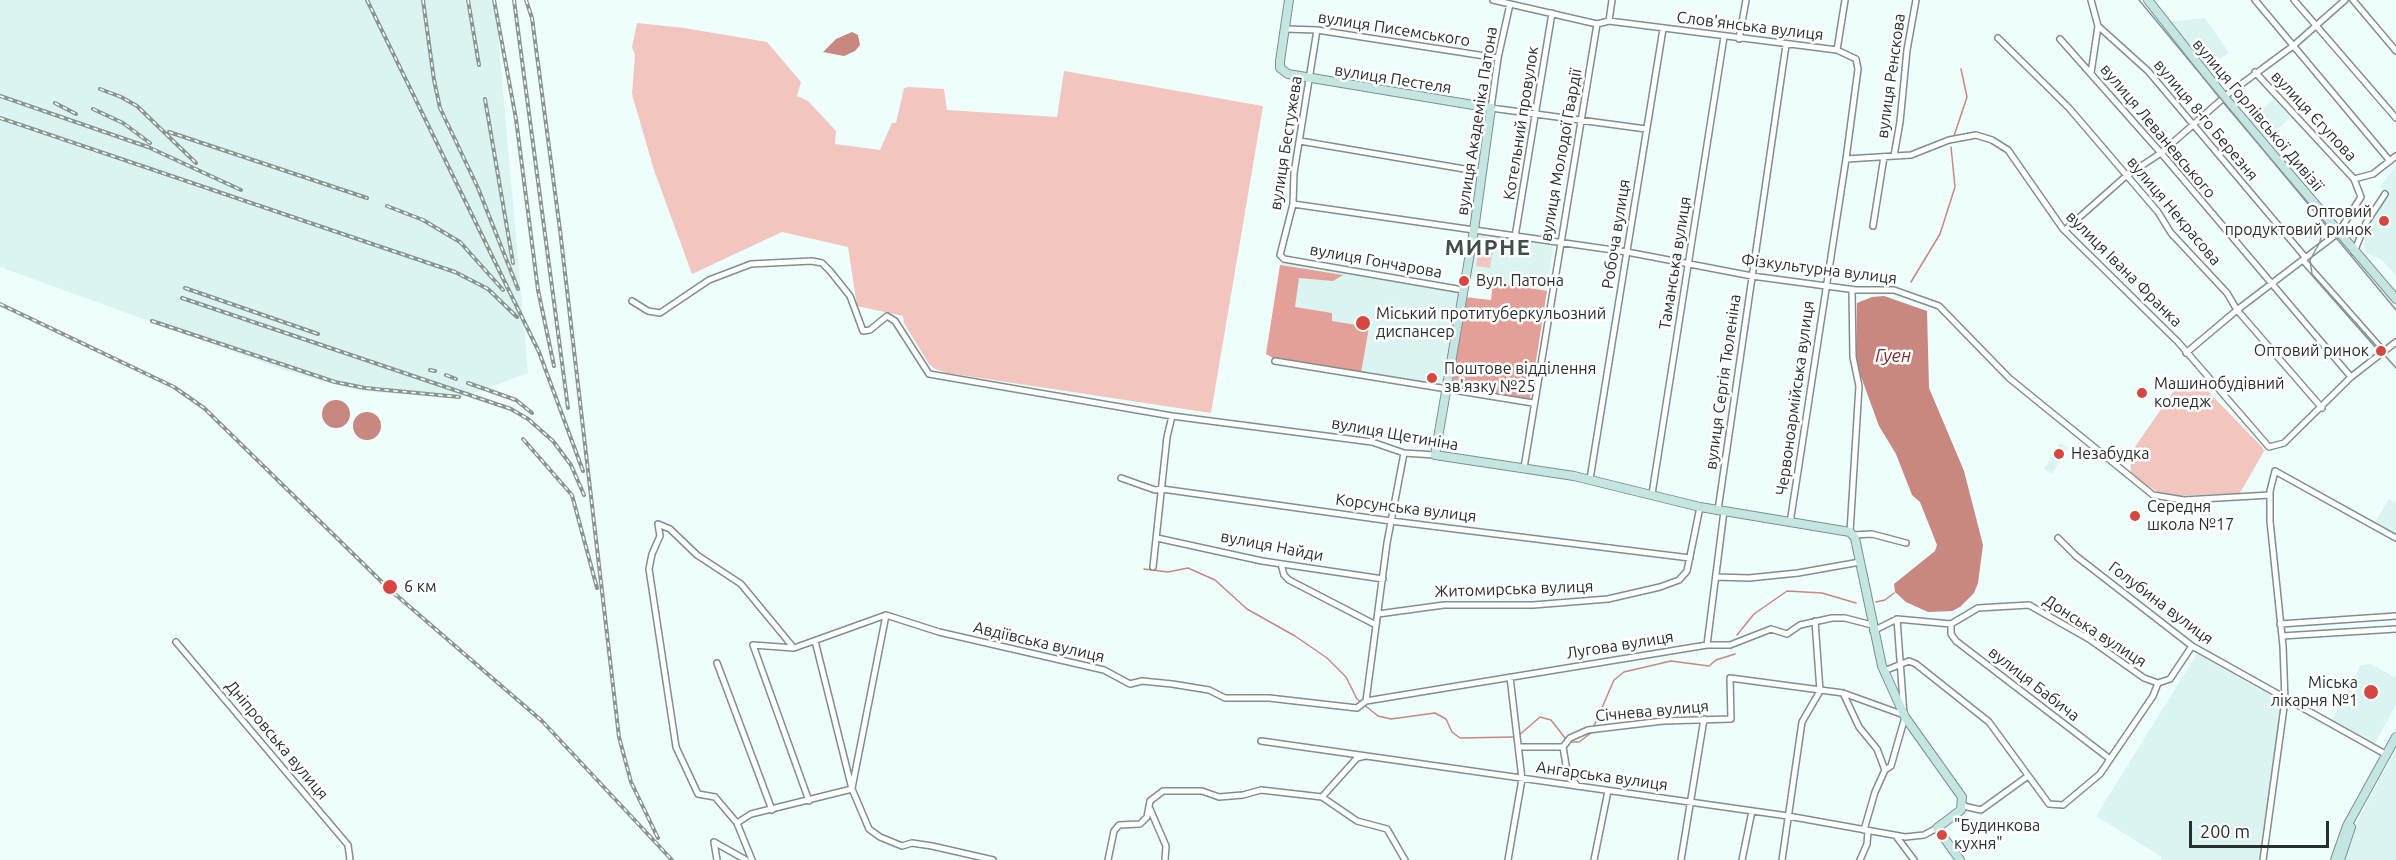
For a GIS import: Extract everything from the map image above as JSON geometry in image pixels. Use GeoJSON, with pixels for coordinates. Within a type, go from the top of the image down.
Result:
{"type":"FeatureCollection","features":[{"type":"Feature","properties":{"kind":"street"},"geometry":{"type":"LineString","coordinates":[[1286,29],[1289,0]]}},
{"type":"Feature","properties":{"kind":"street","name":"Слов'янська вулиця"},"geometry":{"type":"LineString","coordinates":[[1493,0],[1597,24],[1609,21],[1838,50],[1852,56],[1858,64]]}},
{"type":"Feature","properties":{"kind":"street"},"geometry":{"type":"LineString","coordinates":[[1609,21],[1612,0]]}},
{"type":"Feature","properties":{"kind":"street"},"geometry":{"type":"LineString","coordinates":[[1739,39],[1746,0]]}},
{"type":"Feature","properties":{"kind":"street"},"geometry":{"type":"LineString","coordinates":[[1838,50],[1845,0]]}},
{"type":"Feature","properties":{"kind":"street","name":"вулиця Ренскова"},"geometry":{"type":"LineString","coordinates":[[1894,156],[1900,122],[1907,50],[1916,0]]}},
{"type":"Feature","properties":{"kind":"street"},"geometry":{"type":"LineString","coordinates":[[2091,73],[2098,26],[2092,2],[2098,0]]}},
{"type":"Feature","properties":{"kind":"street","name":"вулиця Горлівської Дивізії"},"geometry":{"type":"LineString","coordinates":[[2148,0],[2225,98],[2396,299]]}},
{"type":"Feature","properties":{"kind":"street"},"geometry":{"type":"LineString","coordinates":[[2255,0],[2390,161]]}},
{"type":"Feature","properties":{"kind":"street"},"geometry":{"type":"LineString","coordinates":[[2294,0],[2396,118]]}},
{"type":"Feature","properties":{"kind":"street"},"geometry":{"type":"LineString","coordinates":[[2066,230],[2126,176],[2161,153],[2255,72],[2293,45],[2345,0]]}},
{"type":"Feature","properties":{"kind":"street"},"geometry":{"type":"LineString","coordinates":[[2353,0],[2396,51]]}},
{"type":"Feature","properties":{"kind":"street","name":"вулиця Академіка Патона"},"geometry":{"type":"LineString","coordinates":[[1434,455],[1474,230],[1498,58],[1510,4]]}},
{"type":"Feature","properties":{"kind":"street","name":"Котельний провулок"},"geometry":{"type":"LineString","coordinates":[[1515,237],[1552,13]]}},
{"type":"Feature","properties":{"kind":"street","name":"вулиця Молодої Гвардії"},"geometry":{"type":"LineString","coordinates":[[1524,468],[1597,24]]}},
{"type":"Feature","properties":{"kind":"street","name":"вулиця 8-го Березня"},"geometry":{"type":"LineString","coordinates":[[2098,26],[2148,71],[2384,352]]}},
{"type":"Feature","properties":{"kind":"street","name":"вулиця Писемського"},"geometry":{"type":"LineString","coordinates":[[1286,29],[1317,30],[1498,58]]}},
{"type":"Feature","properties":{"kind":"street","name":"вулиця Пестеля"},"geometry":{"type":"LineString","coordinates":[[1286,29],[1280,68],[1288,74],[1536,115],[1646,129]]}},
{"type":"Feature","properties":{"kind":"street","name":"Робоча вулиця"},"geometry":{"type":"LineString","coordinates":[[1590,479],[1663,29]]}},
{"type":"Feature","properties":{"kind":"street","name":"вулиця Бестужева"},"geometry":{"type":"LineString","coordinates":[[1284,259],[1281,252],[1293,204],[1294,173],[1317,30]]}},
{"type":"Feature","properties":{"kind":"street","name":"Таманська вулиця"},"geometry":{"type":"LineString","coordinates":[[1652,494],[1724,37]]}},
{"type":"Feature","properties":{"kind":"street","name":"вулиця Некрасова"},"geometry":{"type":"LineString","coordinates":[[1998,38],[2069,108],[2158,212],[2171,233],[2227,293],[2237,310],[2322,408]]}},
{"type":"Feature","properties":{"kind":"street","name":"вулиця Леваневського"},"geometry":{"type":"LineString","coordinates":[[2060,39],[2161,153],[2351,377]]}},
{"type":"Feature","properties":{"kind":"street","name":"вулиця Сергія Тюленіна"},"geometry":{"type":"LineString","coordinates":[[1707,645],[1716,577],[1721,510],[1786,45]]}},
{"type":"Feature","properties":{"kind":"street","name":"Червоноармійська вулиця"},"geometry":{"type":"LineString","coordinates":[[1790,523],[1846,159],[1858,64]]}},
{"type":"Feature","properties":{"kind":"street","name":"вулиця Єгупова"},"geometry":{"type":"LineString","coordinates":[[2255,72],[2354,179]]}},
{"type":"Feature","properties":{"kind":"street","name":"вулиця Івана Франка"},"geometry":{"type":"LineString","coordinates":[[1846,159],[1911,155],[1948,140],[1976,135],[1992,140],[2008,150],[2066,230],[2186,353],[2269,447],[2284,443],[2322,408]]}},
{"type":"Feature","properties":{"kind":"street"},"geometry":{"type":"LineString","coordinates":[[1300,141],[1482,172]]}},
{"type":"Feature","properties":{"kind":"street"},"geometry":{"type":"LineString","coordinates":[[2186,353],[2237,310],[2338,233],[2361,197],[2354,179],[2373,174],[2396,156]]}},
{"type":"Feature","properties":{"kind":"street"},"geometry":{"type":"LineString","coordinates":[[1873,226],[1884,157]]}},
{"type":"Feature","properties":{"kind":"street"},"geometry":{"type":"LineString","coordinates":[[2354,252],[2366,223],[2385,194]]}},
{"type":"Feature","properties":{"kind":"street","name":"Фізкультурна вулиця"},"geometry":{"type":"LineString","coordinates":[[1293,204],[1627,252],[1752,276],[1852,290],[1894,290],[1939,306],[2009,378],[2153,495],[2179,500],[2270,495]]}},
{"type":"Feature","properties":{"kind":"street","name":"вулиця Гончарова"},"geometry":{"type":"LineString","coordinates":[[1284,259],[1462,290]]}},
{"type":"Feature","properties":{"kind":"street","name":"вулиця Щетиніна"},"geometry":{"type":"LineString","coordinates":[[632,301],[648,311],[660,313],[709,280],[751,264],[812,261],[822,263],[850,296],[863,331],[870,330],[887,316],[895,321],[929,374],[1172,416],[1372,442],[1404,453],[1434,455],[1590,479],[1700,507],[1852,533]]}},
{"type":"Feature","properties":{"kind":"street"},"geometry":{"type":"LineString","coordinates":[[1852,290],[1853,357],[1859,386],[1852,533],[1860,562],[1872,628],[1884,671],[1904,716],[1959,791],[1963,806]]}},
{"type":"Feature","properties":{"kind":"street"},"geometry":{"type":"LineString","coordinates":[[2322,408],[2351,377],[2396,342]]}},
{"type":"Feature","properties":{"kind":"street"},"geometry":{"type":"LineString","coordinates":[[1275,361],[1533,403]]}},
{"type":"Feature","properties":{"kind":"street"},"geometry":{"type":"LineString","coordinates":[[1154,567],[1172,416]]}},
{"type":"Feature","properties":{"kind":"street"},"geometry":{"type":"LineString","coordinates":[[1366,701],[1391,521],[1404,453]]}},
{"type":"Feature","properties":{"kind":"street"},"geometry":{"type":"LineString","coordinates":[[2263,860],[2285,700],[2282,636],[2270,521],[2270,495],[2275,471],[2396,538]]}},
{"type":"Feature","properties":{"kind":"street","name":"Корсунська вулиця"},"geometry":{"type":"LineString","coordinates":[[1121,478],[1150,489],[1690,558]]}},
{"type":"Feature","properties":{"kind":"street","name":"Житомирська вулиця"},"geometry":{"type":"LineString","coordinates":[[1378,614],[1444,605],[1533,605],[1620,597],[1679,580],[1687,571],[1700,507]]}},
{"type":"Feature","properties":{"kind":"street"},"geometry":{"type":"LineString","coordinates":[[752,860],[737,823],[715,797],[698,794],[676,747],[650,569],[651,554],[660,536],[658,524],[670,529],[697,555],[741,584],[794,648]]}},
{"type":"Feature","properties":{"kind":"street"},"geometry":{"type":"LineString","coordinates":[[1852,533],[1872,534],[1906,543]]}},
{"type":"Feature","properties":{"kind":"street","name":"вулиця Найди"},"geometry":{"type":"LineString","coordinates":[[1157,538],[1281,564],[1383,579]]}},
{"type":"Feature","properties":{"kind":"street","name":"Голубина вулиця"},"geometry":{"type":"LineString","coordinates":[[2058,538],[2076,556],[2192,646],[2386,755]]}},
{"type":"Feature","properties":{"kind":"street"},"geometry":{"type":"LineString","coordinates":[[1716,577],[1798,573],[1860,562]]}},
{"type":"Feature","properties":{"kind":"street"},"geometry":{"type":"LineString","coordinates":[[1281,564],[1288,580],[1376,626]]}},
{"type":"Feature","properties":{"kind":"street","name":"Донська вулиця"},"geometry":{"type":"LineString","coordinates":[[1951,624],[1978,608],[2029,605],[2089,639],[2144,678],[2158,683]]}},
{"type":"Feature","properties":{"kind":"street"},"geometry":{"type":"LineString","coordinates":[[809,801],[753,645],[794,648],[886,615]]}},
{"type":"Feature","properties":{"kind":"street"},"geometry":{"type":"LineString","coordinates":[[852,789],[886,615]]}},
{"type":"Feature","properties":{"kind":"street","name":"Авдіївська вулиця"},"geometry":{"type":"LineString","coordinates":[[886,615],[939,632],[1104,670],[1130,684],[1142,681],[1172,684],[1209,690],[1225,698],[1269,698],[1357,708],[1366,701]]}},
{"type":"Feature","properties":{"kind":"street"},"geometry":{"type":"LineString","coordinates":[[2280,624],[2396,616]]}},
{"type":"Feature","properties":{"kind":"street","name":"Лугова вулиця"},"geometry":{"type":"LineString","coordinates":[[1366,701],[1707,645],[1730,645],[1771,629],[1787,634],[1800,624],[1815,621],[1845,618],[1872,628]]}},
{"type":"Feature","properties":{"kind":"street"},"geometry":{"type":"LineString","coordinates":[[1872,628],[1897,619],[1951,624]]}},
{"type":"Feature","properties":{"kind":"street"},"geometry":{"type":"LineString","coordinates":[[1860,860],[1867,844],[1866,830],[1875,792],[1885,770],[1891,766],[1904,716],[1902,663],[1897,619]]}},
{"type":"Feature","properties":{"kind":"street"},"geometry":{"type":"LineString","coordinates":[[1782,860],[1802,722],[1820,691],[1815,621]]}},
{"type":"Feature","properties":{"kind":"street","name":"вулиця Бабича"},"geometry":{"type":"LineString","coordinates":[[1951,624],[1951,634],[1956,641],[2110,759]]}},
{"type":"Feature","properties":{"kind":"street"},"geometry":{"type":"LineString","coordinates":[[2282,636],[2396,629]]}},
{"type":"Feature","properties":{"kind":"street"},"geometry":{"type":"LineString","coordinates":[[815,640],[852,789],[869,829],[880,837],[902,846],[912,843],[932,846],[993,860]]}},
{"type":"Feature","properties":{"kind":"street","name":"Дніпровська вулиця"},"geometry":{"type":"LineString","coordinates":[[176,642],[348,845],[350,860]]}},
{"type":"Feature","properties":{"kind":"street"},"geometry":{"type":"LineString","coordinates":[[1884,671],[1909,660],[1916,664],[1989,722],[2049,804],[2063,805],[2077,796],[2100,774],[2153,696],[2158,683],[2170,679],[2192,646]]}},
{"type":"Feature","properties":{"kind":"street"},"geometry":{"type":"LineString","coordinates":[[717,663],[772,810]]}},
{"type":"Feature","properties":{"kind":"street"},"geometry":{"type":"LineString","coordinates":[[1508,860],[1522,779],[1510,676]]}},
{"type":"Feature","properties":{"kind":"street","name":"Січнева вулиця"},"geometry":{"type":"LineString","coordinates":[[1565,746],[1570,738],[1588,730],[1663,721],[1731,719],[1730,678],[1820,691]]}},
{"type":"Feature","properties":{"kind":"street"},"geometry":{"type":"LineString","coordinates":[[1820,691],[1843,693],[1904,716]]}},
{"type":"Feature","properties":{"kind":"street"},"geometry":{"type":"LineString","coordinates":[[1843,693],[1859,727],[1877,749],[1885,770]]}},
{"type":"Feature","properties":{"kind":"street"},"geometry":{"type":"LineString","coordinates":[[1681,860],[1704,719]]}},
{"type":"Feature","properties":{"kind":"street"},"geometry":{"type":"LineString","coordinates":[[2335,860],[2347,826],[2396,737]]}},
{"type":"Feature","properties":{"kind":"street","name":"Ангарська вулиця"},"geometry":{"type":"LineString","coordinates":[[1261,741],[1788,816],[1896,836],[1914,838],[1937,828]]}},
{"type":"Feature","properties":{"kind":"street"},"geometry":{"type":"LineString","coordinates":[[1520,747],[1565,746],[1567,771],[1577,786]]}},
{"type":"Feature","properties":{"kind":"street"},"geometry":{"type":"LineString","coordinates":[[1322,797],[1357,758],[1370,755]]}},
{"type":"Feature","properties":{"kind":"street"},"geometry":{"type":"LineString","coordinates":[[1963,806],[1981,810],[2028,776]]}},
{"type":"Feature","properties":{"kind":"street"},"geometry":{"type":"LineString","coordinates":[[737,823],[751,814],[852,789]]}},
{"type":"Feature","properties":{"kind":"street"},"geometry":{"type":"LineString","coordinates":[[1108,860],[1114,831],[1119,825],[1140,824],[1147,817],[1150,801],[1163,791],[1202,791],[1219,797],[1261,790],[1322,797],[1358,820],[1387,829],[1405,860]]}},
{"type":"Feature","properties":{"kind":"street"},"geometry":{"type":"LineString","coordinates":[[1594,860],[1608,791]]}},
{"type":"Feature","properties":{"kind":"street"},"geometry":{"type":"LineString","coordinates":[[1959,860],[1937,828],[1958,813],[1963,806]]}},
{"type":"Feature","properties":{"kind":"street"},"geometry":{"type":"LineString","coordinates":[[1149,808],[1166,846],[1165,860]]}},
{"type":"Feature","properties":{"kind":"street"},"geometry":{"type":"LineString","coordinates":[[2340,860],[2357,809]]}},
{"type":"Feature","properties":{"kind":"street"},"geometry":{"type":"LineString","coordinates":[[1742,860],[1752,811]]}},
{"type":"Feature","properties":{"kind":"street"},"geometry":{"type":"LineString","coordinates":[[1896,836],[1914,860]]}},
{"type":"Feature","properties":{"kind":"street"},"geometry":{"type":"LineString","coordinates":[[717,860],[714,842],[746,860]]}},
{"type":"Feature","properties":{"kind":"shaded area"},"geometry":{"type":"Polygon","coordinates":[[[0,0],[495,0],[528,373],[460,398],[360,391],[287,371],[0,267],[0,0]]]}},
{"type":"Feature","properties":{"kind":"shaded area"},"geometry":{"type":"Polygon","coordinates":[[[2205,18],[2229,53],[2212,64],[2207,73],[2167,22],[2205,18]]]}},
{"type":"Feature","properties":{"kind":"shaded area"},"geometry":{"type":"Polygon","coordinates":[[[637,23],[684,28],[767,42],[801,82],[797,96],[808,101],[836,131],[835,144],[880,150],[892,123],[896,123],[904,88],[909,87],[944,89],[947,110],[1057,117],[1064,71],[1263,106],[1211,413],[947,373],[935,369],[929,364],[904,323],[903,316],[857,306],[848,247],[782,232],[692,274],[654,170],[632,94],[635,55],[632,47],[637,23]]]}},
{"type":"Feature","properties":{"kind":"shaded area"},"geometry":{"type":"Polygon","coordinates":[[[2274,99],[2290,118],[2265,141],[2248,120],[2274,99]]]}},
{"type":"Feature","properties":{"kind":"shaded area","name":"Оптовий продуктовий ринок"},"geometry":{"type":"Polygon","coordinates":[[[2396,165],[2396,276],[2382,260],[2366,253],[2364,246],[2366,234],[2389,194],[2380,187],[2396,165]]]}},
{"type":"Feature","properties":{"kind":"shaded area"},"geometry":{"type":"Polygon","coordinates":[[[1477,234],[1553,246],[1547,291],[1469,278],[1477,234]]]}},
{"type":"Feature","properties":{"kind":"shaded area"},"geometry":{"type":"Polygon","coordinates":[[[1479,247],[1493,249],[1490,268],[1476,266],[1479,247]]]}},
{"type":"Feature","properties":{"kind":"shaded area","name":"Міський протитуберкульозний диспансер"},"geometry":{"type":"Polygon","coordinates":[[[1282,260],[1459,292],[1444,387],[1266,354],[1282,260]]]}},
{"type":"Feature","properties":{"kind":"shaded area"},"geometry":{"type":"Polygon","coordinates":[[[1280,265],[1343,275],[1333,281],[1299,278],[1295,307],[1332,313],[1332,321],[1369,327],[1361,373],[1275,359],[1266,354],[1280,265]]]}},
{"type":"Feature","properties":{"kind":"shaded area"},"geometry":{"type":"Polygon","coordinates":[[[1493,282],[1547,291],[1530,399],[1448,388],[1464,297],[1491,300],[1493,282]]]}},
{"type":"Feature","properties":{"kind":"shaded area"},"geometry":{"type":"Polygon","coordinates":[[[2197,380],[2264,451],[2240,493],[2177,496],[2158,492],[2131,475],[2130,454],[2173,392],[2197,380]]]}},
{"type":"Feature","properties":{"kind":"shaded area","name":"Незабудка"},"geometry":{"type":"Polygon","coordinates":[[[2060,443],[2068,448],[2052,474],[2044,469],[2060,443]]]}},
{"type":"Feature","properties":{"kind":"shaded area"},"geometry":{"type":"Polygon","coordinates":[[[2389,499],[2396,503],[2396,536],[2374,524],[2389,499]]]}},
{"type":"Feature","properties":{"kind":"shaded area"},"geometry":{"type":"Polygon","coordinates":[[[2197,654],[2282,702],[2259,860],[2161,860],[2162,857],[2096,816],[2197,654]]]}},
{"type":"Feature","properties":{"kind":"shaded area","name":"Міська лікарня №1"},"geometry":{"type":"Polygon","coordinates":[[[2371,664],[2396,678],[2396,705],[2374,745],[2331,721],[2361,665],[2371,664]]]}},
{"type":"Feature","properties":{"kind":"shaded area"},"geometry":{"type":"Polygon","coordinates":[[[2396,750],[2396,860],[2344,860],[2357,822],[2396,750]]]}},
{"type":"Feature","properties":{"kind":"water"},"geometry":{"type":"Polygon","coordinates":[[[852,32],[858,35],[860,45],[855,51],[844,56],[823,52],[836,39],[852,32]]]}},
{"type":"Feature","properties":{"kind":"water","name":"Гуен"},"geometry":{"type":"Polygon","coordinates":[[[1884,296],[1927,311],[1929,388],[1964,471],[1983,545],[1978,583],[1974,593],[1960,607],[1952,611],[1928,612],[1906,602],[1895,592],[1894,584],[1935,551],[1937,545],[1920,502],[1912,495],[1896,454],[1879,426],[1856,363],[1857,303],[1872,297],[1884,296]]]}},
{"type":"Feature","properties":{"kind":"water"},"geometry":{"type":"Polygon","coordinates":[[[336,400],[346,404],[350,414],[346,424],[336,428],[326,424],[322,414],[326,404],[336,400]]]}},
{"type":"Feature","properties":{"kind":"water"},"geometry":{"type":"Polygon","coordinates":[[[367,412],[377,416],[381,426],[377,436],[367,440],[357,436],[353,426],[357,416],[367,412]]]}},
{"type":"Feature","properties":{"kind":"waterway"},"geometry":{"type":"LineString","coordinates":[[1954,136],[1967,97],[1961,69]]}},
{"type":"Feature","properties":{"kind":"waterway"},"geometry":{"type":"LineString","coordinates":[[1911,282],[1940,234],[1955,187],[1951,147]]}},
{"type":"Feature","properties":{"kind":"waterway"},"geometry":{"type":"LineString","coordinates":[[1144,569],[1168,572],[1188,568],[1215,580],[1247,609],[1295,636],[1327,658],[1346,677],[1357,699],[1378,716],[1391,719],[1435,713],[1446,719],[1452,732],[1460,738],[1514,737]]}},
{"type":"Feature","properties":{"kind":"waterway"},"geometry":{"type":"LineString","coordinates":[[1737,635],[1754,614],[1787,591],[1822,593],[1856,603]]}},
{"type":"Feature","properties":{"kind":"waterway"},"geometry":{"type":"LineString","coordinates":[[1876,602],[1885,600],[1894,593]]}},
{"type":"Feature","properties":{"kind":"waterway"},"geometry":{"type":"LineString","coordinates":[[1594,726],[1614,680],[1624,672],[1671,661],[1709,666],[1716,660],[1735,654]]}},
{"type":"Feature","properties":{"kind":"waterway"},"geometry":{"type":"LineString","coordinates":[[1518,736],[1540,717],[1551,720],[1565,738],[1572,742],[1579,742],[1591,733]]}},
{"type":"Feature","properties":{"kind":"tram line"},"geometry":{"type":"LineString","coordinates":[[2139,0],[2396,310]]}},
{"type":"Feature","properties":{"kind":"tram line"},"geometry":{"type":"LineString","coordinates":[[2319,221],[2322,232],[2320,242],[2310,260],[2312,274],[2396,368]]}},
{"type":"Feature","properties":{"kind":"railway"},"geometry":{"type":"LineString","coordinates":[[367,0],[539,352],[583,471]]}},
{"type":"Feature","properties":{"kind":"railway"},"geometry":{"type":"LineString","coordinates":[[423,0],[440,108],[478,188],[518,289]]}},
{"type":"Feature","properties":{"kind":"railway"},"geometry":{"type":"LineString","coordinates":[[468,0],[479,65]]}},
{"type":"Feature","properties":{"kind":"railway"},"geometry":{"type":"LineString","coordinates":[[494,0],[516,119],[538,290],[554,366]]}},
{"type":"Feature","properties":{"kind":"railway"},"geometry":{"type":"LineString","coordinates":[[514,0],[568,408]]}},
{"type":"Feature","properties":{"kind":"railway"},"geometry":{"type":"LineString","coordinates":[[526,0],[532,18],[560,230],[619,737],[631,782],[658,838]]}},
{"type":"Feature","properties":{"kind":"railway"},"geometry":{"type":"LineString","coordinates":[[100,89],[137,106],[196,163]]}},
{"type":"Feature","properties":{"kind":"railway"},"geometry":{"type":"LineString","coordinates":[[0,96],[148,147],[241,190]]}},
{"type":"Feature","properties":{"kind":"railway"},"geometry":{"type":"LineString","coordinates":[[485,99],[513,263]]}},
{"type":"Feature","properties":{"kind":"railway"},"geometry":{"type":"LineString","coordinates":[[55,103],[76,114]]}},
{"type":"Feature","properties":{"kind":"railway"},"geometry":{"type":"LineString","coordinates":[[93,109],[123,123],[150,143]]}},
{"type":"Feature","properties":{"kind":"railway"},"geometry":{"type":"LineString","coordinates":[[0,118],[455,272],[488,289],[517,317]]}},
{"type":"Feature","properties":{"kind":"railway"},"geometry":{"type":"LineString","coordinates":[[169,132],[367,198]]}},
{"type":"Feature","properties":{"kind":"railway"},"geometry":{"type":"LineString","coordinates":[[387,206],[423,220],[460,242],[503,290]]}},
{"type":"Feature","properties":{"kind":"railway"},"geometry":{"type":"LineString","coordinates":[[185,288],[318,334]]}},
{"type":"Feature","properties":{"kind":"railway"},"geometry":{"type":"LineString","coordinates":[[182,298],[511,409],[528,419],[553,441],[571,465],[584,495]]}},
{"type":"Feature","properties":{"kind":"railway"},"geometry":{"type":"LineString","coordinates":[[0,304],[174,387],[204,408],[388,588],[542,721],[672,860]]}},
{"type":"Feature","properties":{"kind":"railway"},"geometry":{"type":"LineString","coordinates":[[152,321],[335,382],[365,388],[459,397]]}},
{"type":"Feature","properties":{"kind":"railway"},"geometry":{"type":"LineString","coordinates":[[430,370],[435,371]]}},
{"type":"Feature","properties":{"kind":"railway"},"geometry":{"type":"LineString","coordinates":[[446,375],[456,379]]}},
{"type":"Feature","properties":{"kind":"railway"},"geometry":{"type":"LineString","coordinates":[[468,383],[516,400],[532,413]]}},
{"type":"Feature","properties":{"kind":"railway"},"geometry":{"type":"LineString","coordinates":[[523,439],[572,495],[597,588]]}},
{"type":"Feature","properties":{"kind":"place","name":"Оптовий продуктовий ринок"},"geometry":{"type":"Point","coordinates":[2384,221]}},
{"type":"Feature","properties":{"kind":"place","name":"Вул. Патона"},"geometry":{"type":"Point","coordinates":[1464,281]}},
{"type":"Feature","properties":{"kind":"place","name":"Міський протитуберкульозний диспансер"},"geometry":{"type":"Point","coordinates":[1363,323]}},
{"type":"Feature","properties":{"kind":"place","name":"Оптовий ринок"},"geometry":{"type":"Point","coordinates":[2381,351]}},
{"type":"Feature","properties":{"kind":"place","name":"Поштове відділення зв'язку №25"},"geometry":{"type":"Point","coordinates":[1432,378]}},
{"type":"Feature","properties":{"kind":"place","name":"Машинобудівний коледж"},"geometry":{"type":"Point","coordinates":[2142,393]}},
{"type":"Feature","properties":{"kind":"place","name":"Незабудка"},"geometry":{"type":"Point","coordinates":[2059,454]}},
{"type":"Feature","properties":{"kind":"place","name":"Середня школа №17"},"geometry":{"type":"Point","coordinates":[2135,516]}},
{"type":"Feature","properties":{"kind":"place","name":"6 км"},"geometry":{"type":"Point","coordinates":[390,587]}},
{"type":"Feature","properties":{"kind":"place","name":"Міська лікарня №1"},"geometry":{"type":"Point","coordinates":[2371,692]}},
{"type":"Feature","properties":{"kind":"place","name":"\"Будинкова кухня\""},"geometry":{"type":"Point","coordinates":[1942,835]}},
{"type":"Feature","properties":{"kind":"district","name":"МИРНЕ"},"geometry":{"type":"Point","coordinates":[1488,248]}}]}
